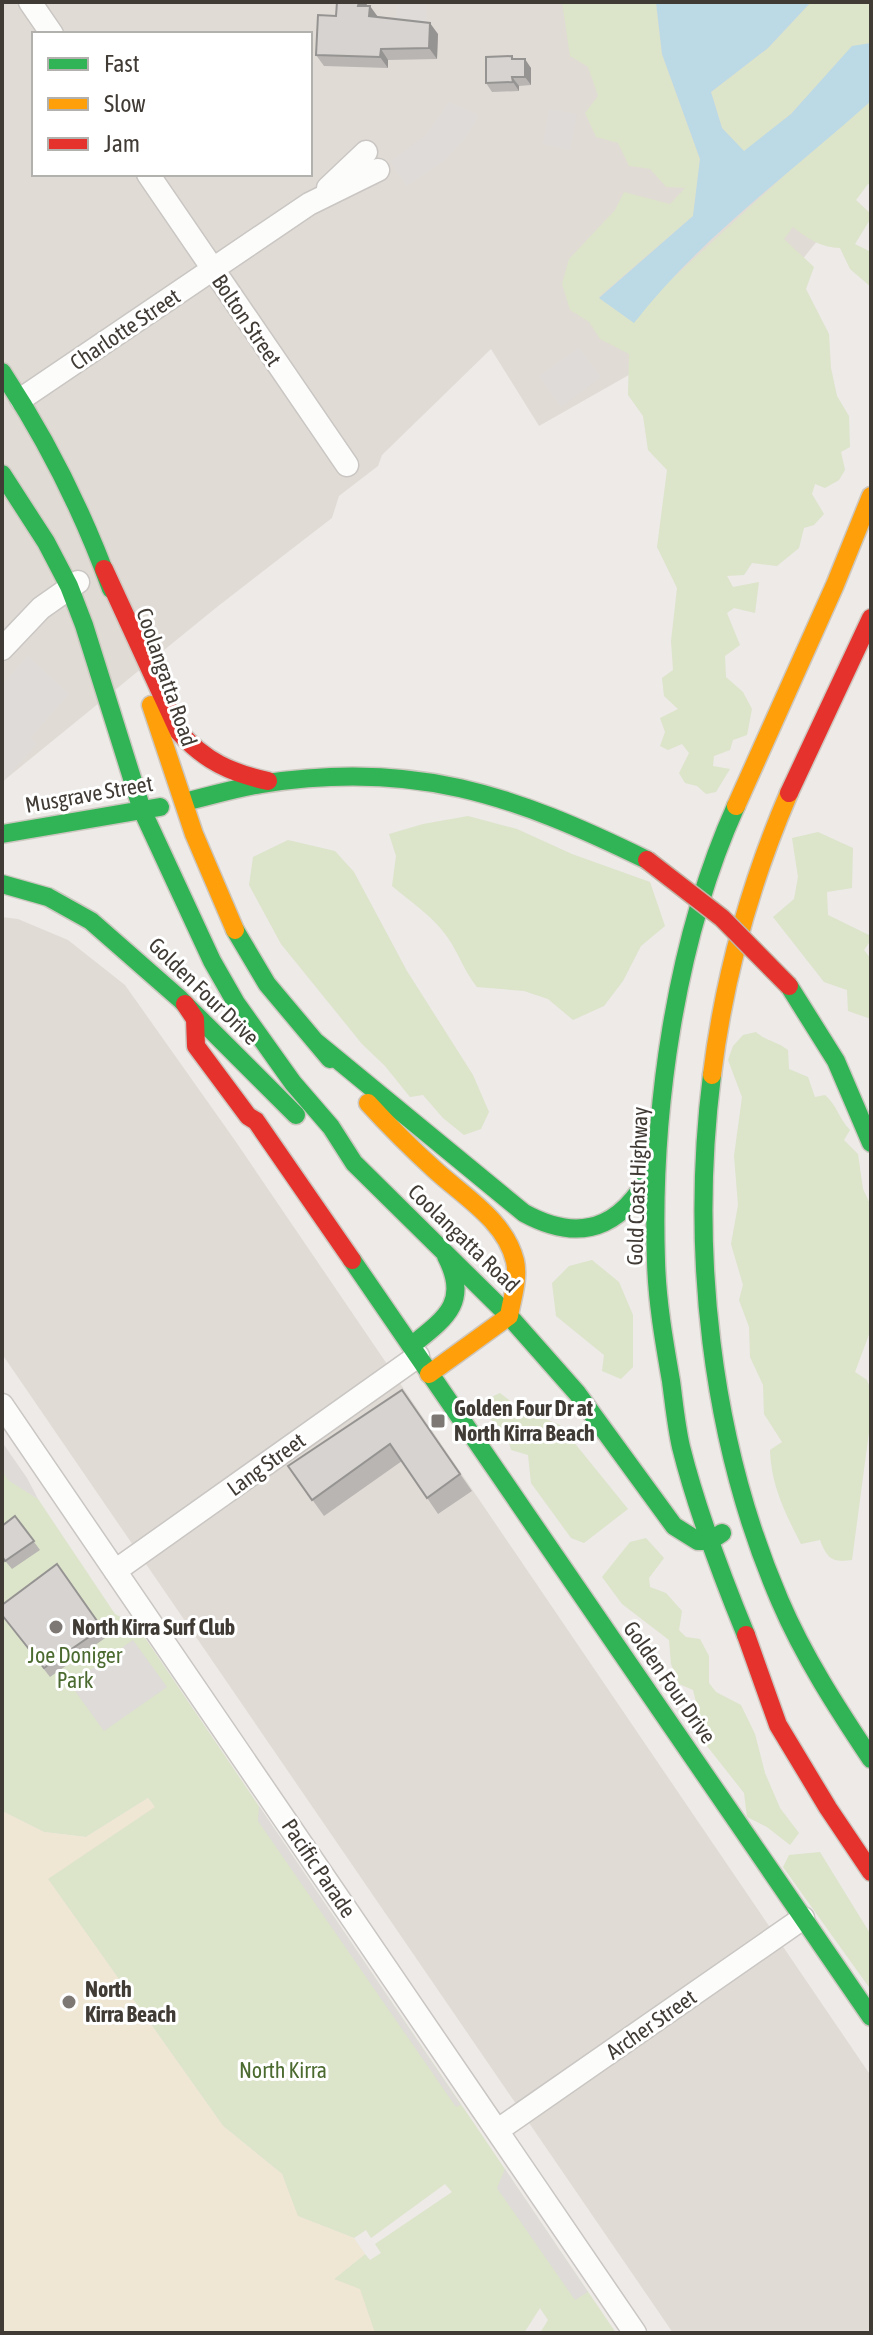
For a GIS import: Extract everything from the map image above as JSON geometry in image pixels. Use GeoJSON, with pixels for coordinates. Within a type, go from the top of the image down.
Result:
{"type":"FeatureCollection","features":[{"type":"Feature","properties":{"kind":"main road","name":"Coolangatta Road"},"geometry":{"type":"LineString","coordinates":[[2,372],[21,399],[68,485],[104,569],[213,880],[252,960],[316,1042],[398,1136],[500,1232],[511,1248],[516,1263],[509,1316]]}},
{"type":"Feature","properties":{"kind":"main road"},"geometry":{"type":"LineString","coordinates":[[2,413],[21,399]]}},
{"type":"Feature","properties":{"kind":"main road","name":"Coolangatta Road"},"geometry":{"type":"LineString","coordinates":[[2,474],[31,516],[69,586],[142,810],[212,961],[236,1003],[276,1062],[331,1127],[354,1163],[509,1316]]}},
{"type":"Feature","properties":{"kind":"main road","name":"Gold Coast Highway"},"geometry":{"type":"LineString","coordinates":[[871,496],[835,585],[733,809],[692,925],[667,1062],[657,1160],[656,1263],[663,1333],[681,1445],[711,1542],[778,1725],[871,1872]]}},
{"type":"Feature","properties":{"kind":"main road"},"geometry":{"type":"LineString","coordinates":[[104,569],[179,732],[210,763],[228,772],[271,782],[390,777],[429,780],[468,788],[582,828],[647,860],[718,912],[757,949],[789,986],[834,1056],[871,1143]]}},
{"type":"Feature","properties":{"kind":"main road"},"geometry":{"type":"LineString","coordinates":[[871,618],[796,777],[761,864],[734,954],[710,1074],[703,1179],[703,1245],[713,1346],[725,1420],[742,1491],[759,1545],[790,1623],[871,1759]]}},
{"type":"Feature","properties":{"kind":"main road","name":"Musgrave Street"},"geometry":{"type":"LineString","coordinates":[[2,834],[184,802],[271,782]]}},
{"type":"Feature","properties":{"kind":"main road","name":"Golden Four Drive"},"geometry":{"type":"LineString","coordinates":[[2,884],[48,897],[91,921],[185,1004],[312,1130],[354,1163]]}},
{"type":"Feature","properties":{"kind":"main road","name":"Golden Four Drive"},"geometry":{"type":"LineString","coordinates":[[185,1004],[195,1019],[196,1046],[248,1116],[256,1121],[871,2017]]}},
{"type":"Feature","properties":{"kind":"main road"},"geometry":{"type":"LineString","coordinates":[[316,1042],[524,1213],[548,1227],[577,1230],[609,1221],[636,1199],[657,1160]]}},
{"type":"Feature","properties":{"kind":"main road"},"geometry":{"type":"LineString","coordinates":[[419,1359],[456,1301],[456,1275],[438,1245]]}},
{"type":"Feature","properties":{"kind":"main road"},"geometry":{"type":"LineString","coordinates":[[419,1359],[509,1316],[577,1393],[679,1530],[698,1542],[711,1542],[721,1535],[730,1518],[725,1420]]}},
{"type":"Feature","properties":{"kind":"main road"},"geometry":{"type":"LineString","coordinates":[[630,1467],[683,1556]]}},
{"type":"Feature","properties":{"kind":"main road"},"geometry":{"type":"LineString","coordinates":[[735,1662],[778,1725]]}},
{"type":"Feature","properties":{"kind":"street"},"geometry":{"type":"LineString","coordinates":[[30,2],[51,32]]}},
{"type":"Feature","properties":{"kind":"street","name":"Charlotte Street"},"geometry":{"type":"LineString","coordinates":[[21,399],[372,161]]}},
{"type":"Feature","properties":{"kind":"street","name":"Bolton Street"},"geometry":{"type":"LineString","coordinates":[[149,176],[347,465]]}},
{"type":"Feature","properties":{"kind":"street"},"geometry":{"type":"LineString","coordinates":[[2,649],[34,614],[69,586],[104,569]]}},
{"type":"Feature","properties":{"kind":"street","name":"Lang Street"},"geometry":{"type":"LineString","coordinates":[[115,1571],[419,1359]]}},
{"type":"Feature","properties":{"kind":"street","name":"Pacific Parade"},"geometry":{"type":"LineString","coordinates":[[2,1405],[635,2333]]}},
{"type":"Feature","properties":{"kind":"street","name":"Archer Street"},"geometry":{"type":"LineString","coordinates":[[498,2130],[803,1918]]}},
{"type":"Feature","properties":{"kind":"shaded area"},"geometry":{"type":"Polygon","coordinates":[[[2,2],[871,2],[871,174],[777,291],[539,426],[491,349],[382,455],[378,466],[339,496],[332,518],[2,782],[2,2]]]}},
{"type":"Feature","properties":{"kind":"shaded area"},"geometry":{"type":"Polygon","coordinates":[[[397,2],[426,2],[427,29],[395,27],[397,2]]]}},
{"type":"Feature","properties":{"kind":"shaded area"},"geometry":{"type":"Polygon","coordinates":[[[449,102],[478,115],[476,121],[445,160],[407,186],[390,162],[426,135],[449,102]]]}},
{"type":"Feature","properties":{"kind":"shaded area"},"geometry":{"type":"Polygon","coordinates":[[[549,109],[577,114],[570,150],[543,144],[549,109]]]}},
{"type":"Feature","properties":{"kind":"shaded area"},"geometry":{"type":"Polygon","coordinates":[[[579,348],[601,377],[561,407],[539,376],[579,348]]]}},
{"type":"Feature","properties":{"kind":"shaded area"},"geometry":{"type":"Polygon","coordinates":[[[28,656],[69,694],[30,738],[37,744],[3,782],[2,685],[28,656]]]}},
{"type":"Feature","properties":{"kind":"shaded area"},"geometry":{"type":"Polygon","coordinates":[[[2,917],[18,919],[68,940],[125,985],[234,1139],[871,2076],[871,2333],[673,2333],[2,1354],[2,917]]]}},
{"type":"Feature","properties":{"kind":"shaded area"},"geometry":{"type":"Polygon","coordinates":[[[2,1442],[38,1499],[8,1480],[2,1470],[2,1442]]]}},
{"type":"Feature","properties":{"kind":"shaded area"},"geometry":{"type":"Polygon","coordinates":[[[133,1640],[167,1687],[104,1731],[70,1684],[133,1640]]]}},
{"type":"Feature","properties":{"kind":"shaded area"},"geometry":{"type":"Polygon","coordinates":[[[259,1806],[461,2105],[456,2107],[258,1821],[259,1806]]]}},
{"type":"Feature","properties":{"kind":"shaded area"},"geometry":{"type":"Polygon","coordinates":[[[505,2169],[588,2292],[575,2300],[497,2188],[505,2169]]]}},
{"type":"Feature","properties":{"kind":"green space"},"geometry":{"type":"Polygon","coordinates":[[[562,2],[656,2],[662,54],[700,159],[693,216],[599,297],[634,322],[661,289],[789,171],[871,101],[871,185],[868,184],[856,200],[871,214],[871,218],[855,244],[871,252],[871,287],[850,269],[840,248],[815,242],[793,227],[784,239],[814,267],[806,289],[829,334],[837,396],[849,416],[850,447],[841,452],[845,470],[839,480],[825,488],[815,484],[812,494],[824,514],[814,525],[804,528],[799,548],[777,566],[752,563],[744,575],[727,576],[733,587],[759,582],[755,613],[734,608],[727,613],[740,645],[725,656],[726,677],[743,692],[752,709],[747,735],[733,740],[730,750],[714,756],[713,766],[730,769],[716,792],[706,794],[697,786],[685,783],[679,773],[689,753],[682,744],[668,750],[660,746],[665,732],[660,718],[678,709],[664,696],[662,678],[673,670],[671,641],[677,588],[657,547],[667,470],[648,450],[643,416],[628,395],[629,354],[600,339],[589,322],[570,310],[562,284],[569,259],[615,210],[624,192],[670,204],[685,188],[666,187],[650,169],[629,166],[618,143],[596,137],[585,113],[598,96],[588,67],[570,56],[562,2]]]}},
{"type":"Feature","properties":{"kind":"green space"},"geometry":{"type":"Polygon","coordinates":[[[811,2],[871,2],[871,43],[852,47],[791,114],[744,152],[722,128],[711,92],[768,48],[811,2]]]}},
{"type":"Feature","properties":{"kind":"green space"},"geometry":{"type":"Polygon","coordinates":[[[468,816],[517,829],[572,854],[650,882],[665,926],[641,946],[623,981],[604,1006],[573,1020],[548,999],[524,991],[477,987],[442,930],[392,886],[396,856],[389,834],[468,816]]]}},
{"type":"Feature","properties":{"kind":"green space"},"geometry":{"type":"Polygon","coordinates":[[[818,832],[853,848],[852,888],[827,892],[828,915],[871,936],[864,950],[871,959],[871,1019],[848,1011],[847,990],[824,982],[773,917],[794,899],[798,877],[792,838],[818,832]]]}},
{"type":"Feature","properties":{"kind":"green space"},"geometry":{"type":"Polygon","coordinates":[[[288,840],[335,851],[354,872],[407,971],[473,1075],[489,1112],[481,1129],[464,1135],[443,1118],[423,1095],[410,1097],[362,1044],[281,944],[249,885],[253,857],[288,840]]]}},
{"type":"Feature","properties":{"kind":"green space"},"geometry":{"type":"Polygon","coordinates":[[[756,1032],[788,1050],[789,1069],[808,1077],[815,1097],[825,1095],[850,1130],[844,1140],[858,1154],[863,1189],[871,1206],[871,1329],[855,1372],[867,1380],[871,1391],[871,1417],[852,1560],[831,1558],[820,1540],[801,1544],[784,1510],[773,1475],[770,1450],[782,1442],[764,1414],[763,1385],[750,1357],[749,1327],[739,1300],[743,1285],[731,1244],[738,1205],[734,1156],[742,1097],[728,1060],[733,1046],[743,1035],[756,1032]]]}},
{"type":"Feature","properties":{"kind":"green space"},"geometry":{"type":"Polygon","coordinates":[[[592,1260],[619,1282],[633,1315],[633,1367],[621,1379],[602,1371],[604,1355],[556,1316],[552,1283],[569,1266],[592,1260]]]}},
{"type":"Feature","properties":{"kind":"green space"},"geometry":{"type":"Polygon","coordinates":[[[500,1393],[518,1407],[560,1425],[628,1509],[584,1543],[571,1538],[531,1483],[528,1455],[511,1450],[506,1432],[485,1415],[487,1399],[500,1393]]]}},
{"type":"Feature","properties":{"kind":"green space"},"geometry":{"type":"Polygon","coordinates":[[[2,1470],[9,1480],[38,1499],[115,1614],[137,1626],[616,2333],[540,2333],[548,2320],[540,2308],[524,2333],[375,2333],[334,2279],[365,2254],[370,2260],[381,2253],[375,2244],[452,2192],[445,2184],[371,2238],[366,2230],[354,2238],[297,2216],[282,2174],[223,2126],[47,1878],[154,1806],[148,1798],[86,1837],[44,1832],[2,1811],[2,1470]]]}},
{"type":"Feature","properties":{"kind":"green space"},"geometry":{"type":"Polygon","coordinates":[[[646,1538],[664,1558],[649,1578],[650,1587],[666,1593],[682,1611],[679,1630],[686,1637],[700,1639],[709,1656],[709,1683],[716,1692],[741,1705],[755,1734],[765,1773],[780,1808],[799,1833],[790,1845],[767,1827],[747,1817],[744,1793],[707,1746],[693,1690],[679,1684],[671,1664],[669,1640],[622,1604],[602,1577],[630,1542],[646,1538]]]}},
{"type":"Feature","properties":{"kind":"green space"},"geometry":{"type":"Polygon","coordinates":[[[820,1852],[871,1935],[871,1990],[783,1867],[789,1855],[820,1852]]]}},
{"type":"Feature","properties":{"kind":"sand","name":"North Kirra Beach"},"geometry":{"type":"Polygon","coordinates":[[[148,1798],[155,1807],[48,1879],[223,2126],[282,2174],[298,2216],[354,2238],[365,2254],[334,2279],[360,2289],[375,2333],[2,2333],[2,1811],[44,1832],[86,1837],[148,1798]]]}},
{"type":"Feature","properties":{"kind":"water"},"geometry":{"type":"Polygon","coordinates":[[[656,2],[811,2],[768,48],[711,92],[722,128],[744,151],[791,114],[852,46],[871,43],[871,101],[717,234],[634,323],[599,298],[693,216],[700,159],[662,54],[656,2]]]}},
{"type":"Feature","properties":{"kind":"building"},"geometry":{"type":"Polygon","coordinates":[[[337,2],[359,2],[358,6],[370,6],[369,16],[430,23],[429,48],[381,49],[380,57],[316,55],[318,15],[336,16],[337,2]]]}},
{"type":"Feature","properties":{"kind":"building"},"geometry":{"type":"Polygon","coordinates":[[[512,56],[512,59],[525,59],[525,77],[512,77],[513,82],[486,83],[486,57],[512,56]]]}},
{"type":"Feature","properties":{"kind":"building"},"geometry":{"type":"Polygon","coordinates":[[[402,1390],[460,1474],[427,1498],[390,1444],[312,1500],[288,1466],[402,1390]]]}},
{"type":"Feature","properties":{"kind":"building"},"geometry":{"type":"Polygon","coordinates":[[[15,1516],[34,1541],[5,1561],[2,1556],[2,1526],[15,1516]]]}},
{"type":"Feature","properties":{"kind":"building","name":"North Kirra Surf Club"},"geometry":{"type":"Polygon","coordinates":[[[57,1564],[102,1628],[44,1668],[2,1615],[2,1605],[57,1564]]]}},
{"type":"Feature","properties":{"kind":"traffic: fast"},"geometry":{"type":"LineString","coordinates":[[2,372],[63,477],[111,589]]}},
{"type":"Feature","properties":{"kind":"traffic: fast"},"geometry":{"type":"LineString","coordinates":[[2,474],[46,542],[69,586],[142,810],[212,961],[236,1003],[293,1083],[331,1127],[354,1163],[509,1316]]}},
{"type":"Feature","properties":{"kind":"traffic: fast"},"geometry":{"type":"LineString","coordinates":[[184,802],[251,786],[316,778],[366,776],[414,780],[460,788],[506,801],[551,817],[647,860]]}},
{"type":"Feature","properties":{"kind":"traffic: fast"},"geometry":{"type":"LineString","coordinates":[[736,806],[697,913],[671,1029],[658,1147],[656,1261],[661,1321],[681,1447],[710,1542],[746,1635]]}},
{"type":"Feature","properties":{"kind":"traffic: fast"},"geometry":{"type":"LineString","coordinates":[[2,834],[160,807]]}},
{"type":"Feature","properties":{"kind":"traffic: fast"},"geometry":{"type":"LineString","coordinates":[[2,884],[48,897],[91,921],[180,999],[296,1115]]}},
{"type":"Feature","properties":{"kind":"traffic: fast"},"geometry":{"type":"LineString","coordinates":[[235,930],[267,984],[330,1059]]}},
{"type":"Feature","properties":{"kind":"traffic: fast"},"geometry":{"type":"LineString","coordinates":[[789,986],[836,1061],[871,1143]]}},
{"type":"Feature","properties":{"kind":"traffic: fast"},"geometry":{"type":"LineString","coordinates":[[316,1042],[524,1213],[547,1223],[587,1228],[604,1222],[633,1199],[657,1160]]}},
{"type":"Feature","properties":{"kind":"traffic: fast"},"geometry":{"type":"LineString","coordinates":[[712,1075],[706,1141],[705,1275],[722,1409],[737,1475],[756,1539],[789,1622],[822,1682],[871,1759]]}},
{"type":"Feature","properties":{"kind":"traffic: fast"},"geometry":{"type":"LineString","coordinates":[[411,1346],[435,1327],[451,1308],[456,1286],[446,1256]]}},
{"type":"Feature","properties":{"kind":"traffic: fast"},"geometry":{"type":"LineString","coordinates":[[352,1260],[871,2017]]}},
{"type":"Feature","properties":{"kind":"traffic: fast"},"geometry":{"type":"LineString","coordinates":[[509,1316],[577,1393],[674,1526],[698,1541],[710,1541],[722,1533]]}},
{"type":"Feature","properties":{"kind":"traffic: slow"},"geometry":{"type":"LineString","coordinates":[[736,806],[835,585],[871,496]]}},
{"type":"Feature","properties":{"kind":"traffic: slow"},"geometry":{"type":"LineString","coordinates":[[151,705],[194,834],[235,930]]}},
{"type":"Feature","properties":{"kind":"traffic: slow"},"geometry":{"type":"LineString","coordinates":[[712,1075],[740,931],[789,793]]}},
{"type":"Feature","properties":{"kind":"traffic: slow"},"geometry":{"type":"LineString","coordinates":[[368,1103],[425,1161],[482,1210],[502,1233],[510,1246],[516,1268],[509,1316]]}},
{"type":"Feature","properties":{"kind":"traffic: slow"},"geometry":{"type":"LineString","coordinates":[[429,1374],[509,1316]]}},
{"type":"Feature","properties":{"kind":"traffic: jam"},"geometry":{"type":"LineString","coordinates":[[104,569],[179,732],[219,764],[268,781]]}},
{"type":"Feature","properties":{"kind":"traffic: jam"},"geometry":{"type":"LineString","coordinates":[[789,793],[871,618]]}},
{"type":"Feature","properties":{"kind":"traffic: jam"},"geometry":{"type":"LineString","coordinates":[[647,860],[722,918],[789,986]]}},
{"type":"Feature","properties":{"kind":"traffic: jam"},"geometry":{"type":"LineString","coordinates":[[185,1004],[195,1019],[196,1046],[248,1116],[256,1121],[352,1260]]}},
{"type":"Feature","properties":{"kind":"traffic: jam"},"geometry":{"type":"LineString","coordinates":[[746,1635],[778,1725],[871,1872]]}},
{"type":"Feature","properties":{"kind":"place","name":"Golden Four Dr at North Kirra Beach"},"geometry":{"type":"Point","coordinates":[438,1421]}},
{"type":"Feature","properties":{"kind":"place","name":"North Kirra Surf Club"},"geometry":{"type":"Point","coordinates":[56,1627]}},
{"type":"Feature","properties":{"kind":"place","name":"North Kirra Beach"},"geometry":{"type":"Point","coordinates":[69,2002]}},
{"type":"Feature","properties":{"kind":"park label","name":"Joe Doniger Park"},"geometry":{"type":"Point","coordinates":[75,1668]}},
{"type":"Feature","properties":{"kind":"park label","name":"North Kirra"},"geometry":{"type":"Point","coordinates":[283,2070]}}]}
